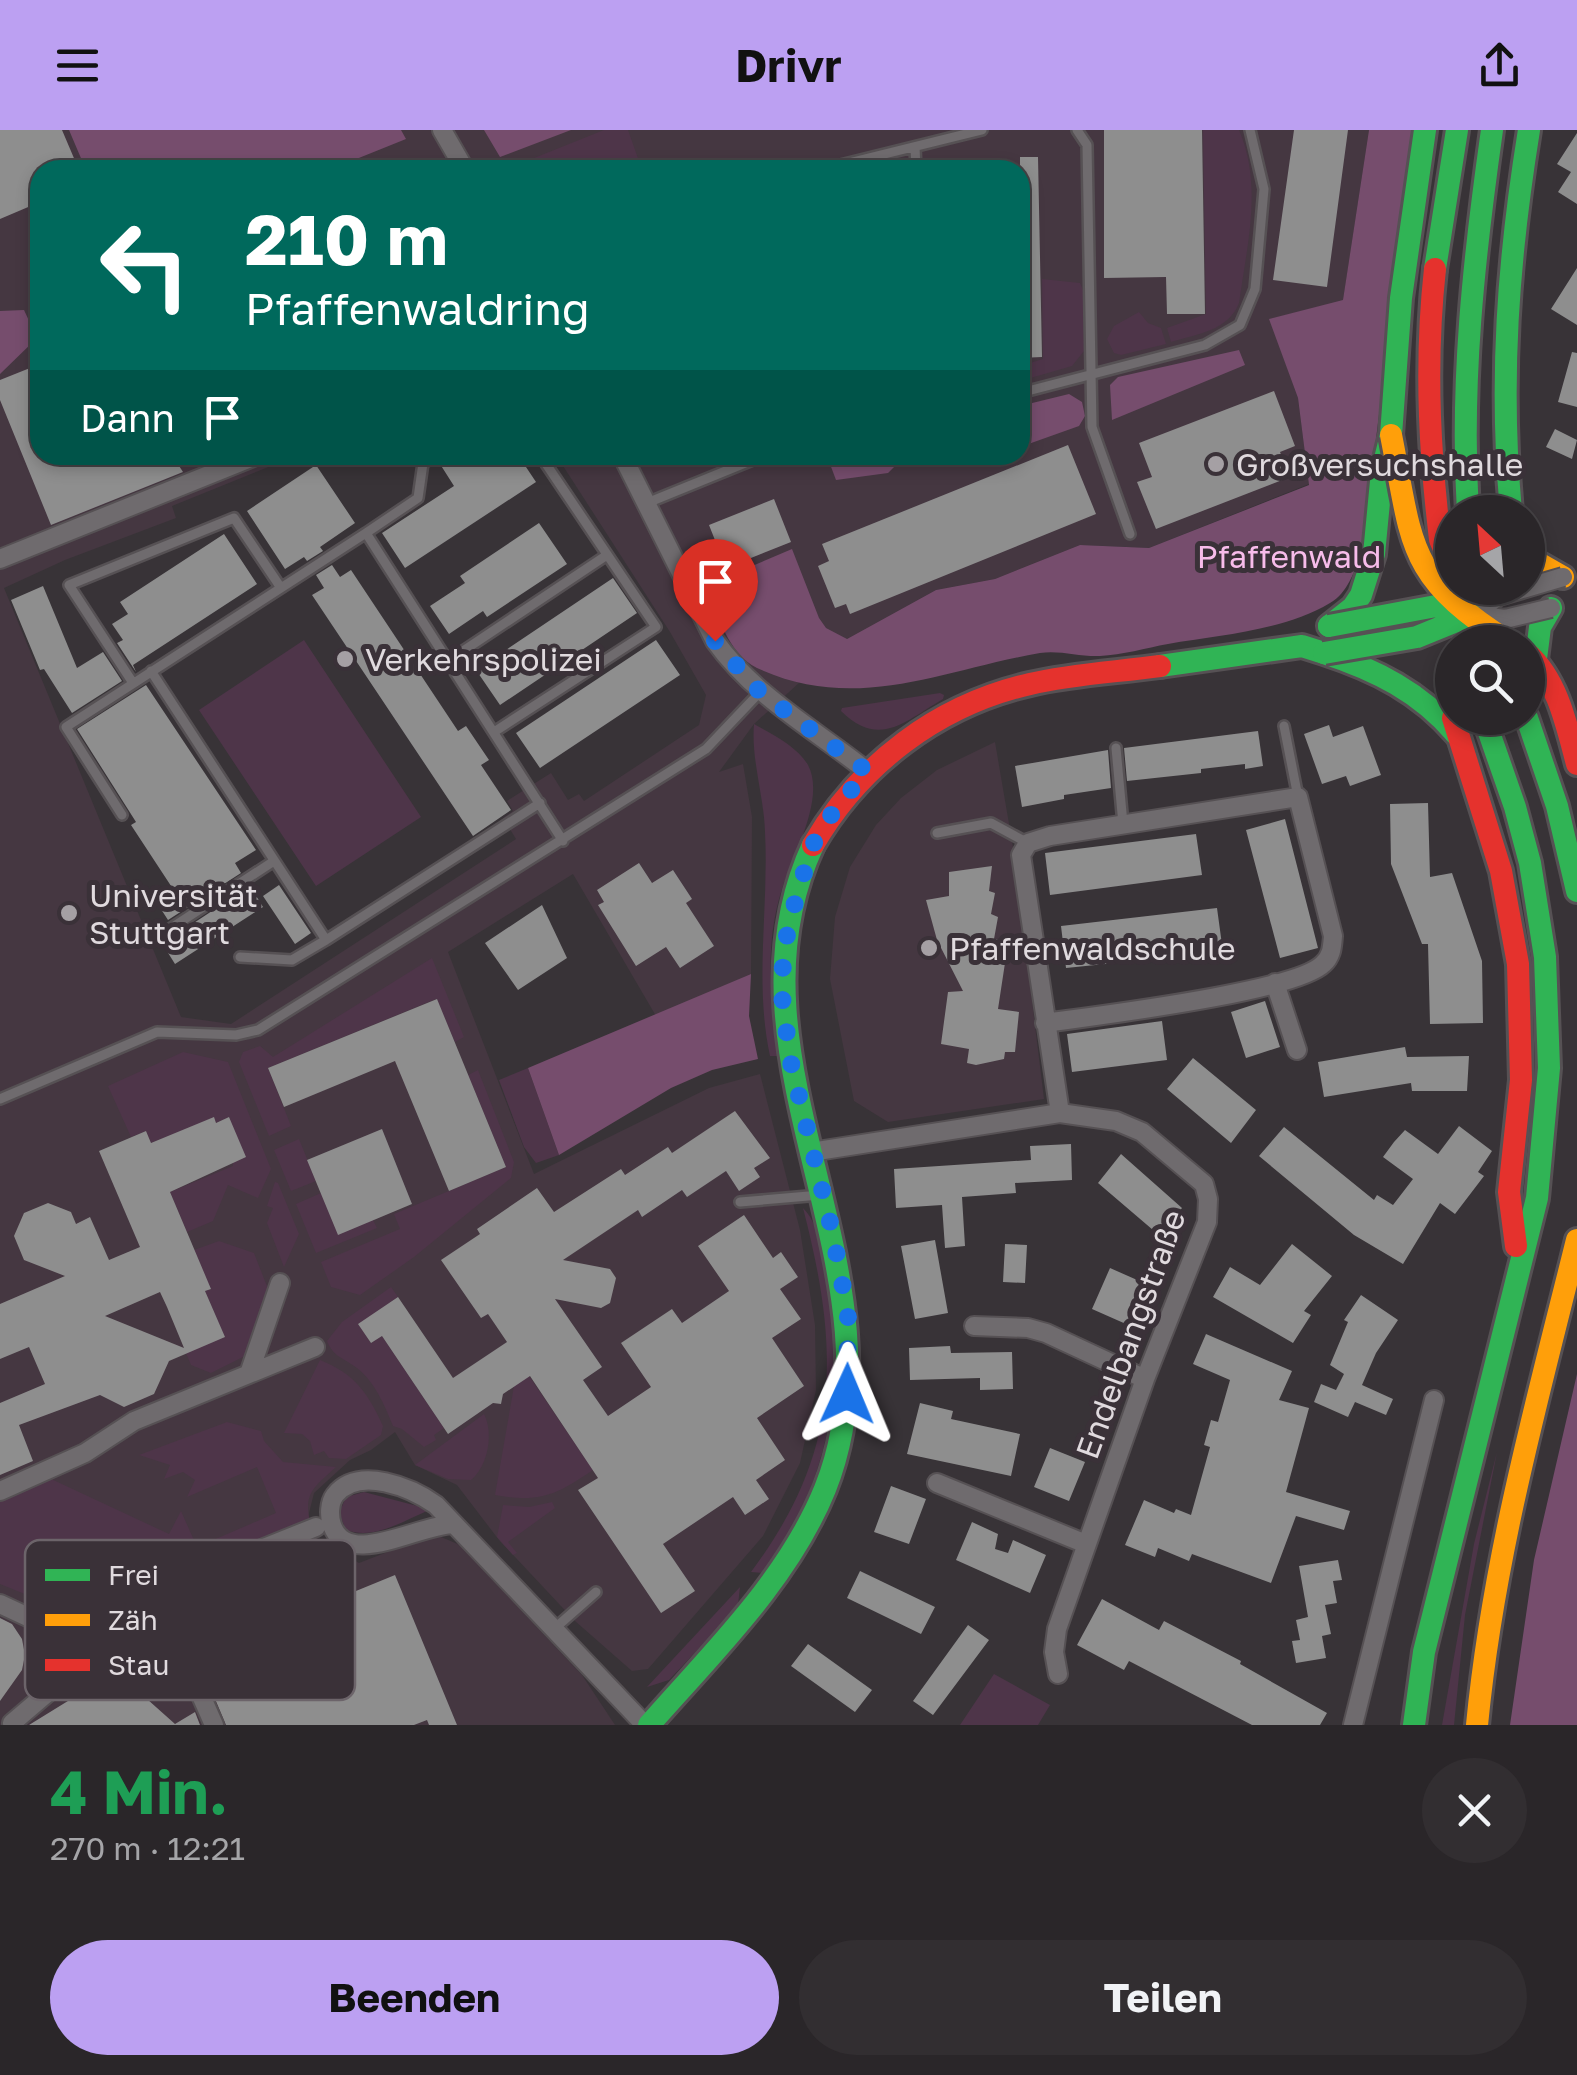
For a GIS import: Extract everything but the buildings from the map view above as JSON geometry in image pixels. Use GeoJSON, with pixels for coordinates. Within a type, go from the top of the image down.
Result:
{"type":"FeatureCollection","features":[{"type":"Feature","properties":{"kind":"main road"},"geometry":{"type":"LineString","coordinates":[[1435,498],[1428,356],[1437,261],[1457,130]]}},
{"type":"Feature","properties":{"kind":"main road"},"geometry":{"type":"LineString","coordinates":[[1467,495],[1464,361],[1470,286],[1492,130]]}},
{"type":"Feature","properties":{"kind":"main road"},"geometry":{"type":"LineString","coordinates":[[1510,495],[1504,352],[1516,208],[1529,130]]}},
{"type":"Feature","properties":{"kind":"main road"},"geometry":{"type":"LineString","coordinates":[[1313,649],[1330,626],[1352,607],[1368,579],[1382,471],[1391,435],[1402,298],[1423,141]]}},
{"type":"Feature","properties":{"kind":"main road"},"geometry":{"type":"LineString","coordinates":[[1391,435],[1413,546],[1430,574],[1485,625]]}},
{"type":"Feature","properties":{"kind":"main road"},"geometry":{"type":"LineString","coordinates":[[1545,565],[1570,576]]}},
{"type":"Feature","properties":{"kind":"main road"},"geometry":{"type":"LineString","coordinates":[[1469,625],[1477,605]]}},
{"type":"Feature","properties":{"kind":"main road"},"geometry":{"type":"LineString","coordinates":[[1330,626],[1436,606],[1471,615]]}},
{"type":"Feature","properties":{"kind":"main road"},"geometry":{"type":"LineString","coordinates":[[1542,625],[1561,606]]}},
{"type":"Feature","properties":{"kind":"main road"},"geometry":{"type":"LineString","coordinates":[[647,1725],[762,1592],[804,1533],[836,1456],[847,1394],[848,1314],[790,1059],[782,996],[789,923],[812,846],[838,804],[868,772],[915,734],[966,706],[1018,686],[1313,649],[1403,642],[1441,631],[1471,615]]}},
{"type":"Feature","properties":{"kind":"main road"},"geometry":{"type":"LineString","coordinates":[[1313,649],[1370,667],[1435,711]]}},
{"type":"Feature","properties":{"kind":"main road"},"geometry":{"type":"LineString","coordinates":[[1545,681],[1560,710],[1577,764]]}},
{"type":"Feature","properties":{"kind":"main road"},"geometry":{"type":"LineString","coordinates":[[1459,735],[1501,871],[1518,964],[1521,1080],[1509,1192],[1518,1268]]}},
{"type":"Feature","properties":{"kind":"main road"},"geometry":{"type":"LineString","coordinates":[[1414,1725],[1424,1652],[1537,1198],[1549,1068],[1545,956],[1530,863],[1490,735]]}},
{"type":"Feature","properties":{"kind":"main road"},"geometry":{"type":"LineString","coordinates":[[1533,735],[1558,806],[1577,891]]}},
{"type":"Feature","properties":{"kind":"main road"},"geometry":{"type":"LineString","coordinates":[[1432,1725],[1467,1534],[1532,1271],[1554,1162],[1562,1066],[1557,944],[1534,836],[1515,808]]}},
{"type":"Feature","properties":{"kind":"main road"},"geometry":{"type":"LineString","coordinates":[[1477,1725],[1486,1648],[1516,1482],[1577,1240]]}},
{"type":"Feature","properties":{"kind":"street"},"geometry":{"type":"LineString","coordinates":[[442,130],[460,160]]}},
{"type":"Feature","properties":{"kind":"street"},"geometry":{"type":"LineString","coordinates":[[0,559],[233,465]]}},
{"type":"Feature","properties":{"kind":"street"},"geometry":{"type":"LineString","coordinates":[[627,465],[715,641],[760,692],[868,772]]}},
{"type":"Feature","properties":{"kind":"street"},"geometry":{"type":"LineString","coordinates":[[1471,615],[1499,596],[1570,576]]}},
{"type":"Feature","properties":{"kind":"street"},"geometry":{"type":"LineString","coordinates":[[1471,615],[1505,619],[1561,606]]}},
{"type":"Feature","properties":{"kind":"street"},"geometry":{"type":"LineString","coordinates":[[1046,1023],[1158,1007],[1275,983],[1312,972],[1323,964],[1332,952],[1333,936],[1298,797],[1050,836],[1028,843],[1021,855],[1046,1023],[1060,1112]]}},
{"type":"Feature","properties":{"kind":"street"},"geometry":{"type":"LineString","coordinates":[[1275,983],[1297,1050]]}},
{"type":"Feature","properties":{"kind":"street","name":"Endelbangstraße"},"geometry":{"type":"LineString","coordinates":[[811,1152],[1060,1112],[1116,1121],[1142,1132],[1204,1184],[1207,1222],[1057,1629],[1054,1652],[1058,1674]]}},
{"type":"Feature","properties":{"kind":"street"},"geometry":{"type":"LineString","coordinates":[[250,1371],[280,1283]]}},
{"type":"Feature","properties":{"kind":"street"},"geometry":{"type":"LineString","coordinates":[[974,1326],[1028,1328],[1046,1333],[1146,1380]]}},
{"type":"Feature","properties":{"kind":"street"},"geometry":{"type":"LineString","coordinates":[[0,1492],[85,1453],[134,1421],[315,1347]]}},
{"type":"Feature","properties":{"kind":"street"},"geometry":{"type":"LineString","coordinates":[[1353,1725],[1434,1400]]}},
{"type":"Feature","properties":{"kind":"street"},"geometry":{"type":"LineString","coordinates":[[937,1483],[1086,1544]]}},
{"type":"Feature","properties":{"kind":"street"},"geometry":{"type":"LineString","coordinates":[[341,1540],[333,1528],[330,1512],[334,1496],[351,1484],[392,1484],[423,1496],[647,1725]]}},
{"type":"Feature","properties":{"kind":"street"},"geometry":{"type":"LineString","coordinates":[[355,1546],[453,1524]]}},
{"type":"Feature","properties":{"kind":"street"},"geometry":{"type":"LineString","coordinates":[[284,1540],[316,1527]]}},
{"type":"Feature","properties":{"kind":"street"},"geometry":{"type":"LineString","coordinates":[[0,1604],[25,1616]]}},
{"type":"Feature","properties":{"kind":"street"},"geometry":{"type":"LineString","coordinates":[[8,1721],[35,1700]]}},
{"type":"Feature","properties":{"kind":"street"},"geometry":{"type":"LineString","coordinates":[[203,1700],[214,1725]]}},
{"type":"Feature","properties":{"kind":"lane"},"geometry":{"type":"LineString","coordinates":[[861,160],[982,130]]}},
{"type":"Feature","properties":{"kind":"lane"},"geometry":{"type":"LineString","coordinates":[[1077,130],[1087,145],[1092,427],[1130,534]]}},
{"type":"Feature","properties":{"kind":"lane"},"geometry":{"type":"LineString","coordinates":[[1030,389],[1205,345],[1240,326],[1254,289],[1264,189],[1250,130]]}},
{"type":"Feature","properties":{"kind":"lane"},"geometry":{"type":"LineString","coordinates":[[915,147],[916,160]]}},
{"type":"Feature","properties":{"kind":"lane"},"geometry":{"type":"LineString","coordinates":[[122,815],[66,727],[418,498],[423,465]]}},
{"type":"Feature","properties":{"kind":"lane"},"geometry":{"type":"LineString","coordinates":[[494,732],[656,627],[547,465]]}},
{"type":"Feature","properties":{"kind":"lane"},"geometry":{"type":"LineString","coordinates":[[647,503],[740,465]]}},
{"type":"Feature","properties":{"kind":"lane"},"geometry":{"type":"LineString","coordinates":[[133,683],[70,585],[234,518],[281,588]]}},
{"type":"Feature","properties":{"kind":"lane"},"geometry":{"type":"LineString","coordinates":[[366,533],[563,841]]}},
{"type":"Feature","properties":{"kind":"lane"},"geometry":{"type":"LineString","coordinates":[[448,660],[607,555]]}},
{"type":"Feature","properties":{"kind":"lane"},"geometry":{"type":"LineString","coordinates":[[152,672],[326,940]]}},
{"type":"Feature","properties":{"kind":"lane"},"geometry":{"type":"LineString","coordinates":[[0,1099],[158,1032],[236,1035],[258,1030],[706,748],[760,692]]}},
{"type":"Feature","properties":{"kind":"lane"},"geometry":{"type":"LineString","coordinates":[[1284,726],[1298,797]]}},
{"type":"Feature","properties":{"kind":"lane"},"geometry":{"type":"LineString","coordinates":[[1116,748],[1123,824]]}},
{"type":"Feature","properties":{"kind":"lane"},"geometry":{"type":"LineString","coordinates":[[240,957],[292,960],[540,804]]}},
{"type":"Feature","properties":{"kind":"lane"},"geometry":{"type":"LineString","coordinates":[[937,833],[991,822],[1028,843]]}},
{"type":"Feature","properties":{"kind":"lane"},"geometry":{"type":"LineString","coordinates":[[165,932],[274,861]]}},
{"type":"Feature","properties":{"kind":"lane"},"geometry":{"type":"LineString","coordinates":[[740,1202],[822,1195]]}},
{"type":"Feature","properties":{"kind":"lane"},"geometry":{"type":"LineString","coordinates":[[554,1629],[596,1592]]}},
{"type":"Feature","properties":{"kind":"shaded area","name":"Universität Stuttgart"},"geometry":{"type":"Polygon","coordinates":[[[0,130],[1369,130],[1343,301],[1270,319],[1298,398],[1309,484],[1149,548],[1080,545],[995,579],[936,590],[847,639],[754,724],[719,772],[743,764],[752,817],[751,974],[656,1016],[573,874],[448,952],[534,1174],[709,1088],[760,1074],[800,1230],[815,1325],[816,1390],[800,1463],[763,1536],[648,1669],[632,1671],[575,1621],[499,1540],[457,1485],[415,1465],[395,1432],[350,1460],[314,1493],[308,1517],[310,1534],[320,1540],[25,1540],[25,1700],[355,1700],[355,1561],[359,1563],[434,1534],[460,1545],[582,1675],[615,1725],[0,1725],[0,130]],[[30,160],[30,465],[273,465],[172,506],[176,518],[4,588],[181,1017],[231,1024],[516,839],[503,818],[513,811],[507,801],[551,773],[568,800],[579,794],[584,801],[699,725],[706,695],[562,465],[1030,465],[1030,160],[30,160]]]}},
{"type":"Feature","properties":{"kind":"shaded area"},"geometry":{"type":"Polygon","coordinates":[[[604,130],[628,130],[639,160],[529,160],[604,130]]]}},
{"type":"Feature","properties":{"kind":"shaded area"},"geometry":{"type":"Polygon","coordinates":[[[1203,130],[1239,130],[1246,151],[1252,194],[1246,259],[1239,303],[1227,320],[1211,330],[1171,342],[1167,328],[1206,314],[1203,130]]]}},
{"type":"Feature","properties":{"kind":"shaded area"},"geometry":{"type":"Polygon","coordinates":[[[1042,279],[1080,283],[1084,351],[1072,366],[1030,378],[1030,363],[1043,359],[1042,279]]]}},
{"type":"Feature","properties":{"kind":"shaded area"},"geometry":{"type":"Polygon","coordinates":[[[1139,312],[1148,323],[1161,328],[1166,344],[1121,355],[1114,353],[1107,339],[1114,326],[1139,312]]]}},
{"type":"Feature","properties":{"kind":"shaded area"},"geometry":{"type":"Polygon","coordinates":[[[304,640],[421,817],[316,886],[199,710],[304,640]]]}},
{"type":"Feature","properties":{"kind":"shaded area"},"geometry":{"type":"Polygon","coordinates":[[[940,693],[943,699],[892,728],[868,728],[841,711],[842,708],[940,693]]]}},
{"type":"Feature","properties":{"kind":"shaded area"},"geometry":{"type":"Polygon","coordinates":[[[754,724],[798,752],[812,779],[806,827],[782,889],[773,931],[771,993],[778,1056],[770,1056],[765,1028],[765,832],[754,724]]]}},
{"type":"Feature","properties":{"kind":"shaded area","name":"Pfaffenwaldschule"},"geometry":{"type":"Polygon","coordinates":[[[995,742],[1014,853],[1044,1099],[888,1122],[854,1101],[830,979],[835,917],[850,867],[876,825],[901,798],[937,770],[995,742]]]}},
{"type":"Feature","properties":{"kind":"shaded area"},"geometry":{"type":"Polygon","coordinates":[[[432,958],[464,1037],[455,1042],[436,999],[268,1068],[291,1126],[269,1136],[239,1062],[243,1052],[260,1046],[273,1057],[432,958]]]}},
{"type":"Feature","properties":{"kind":"shaded area"},"geometry":{"type":"Polygon","coordinates":[[[183,1052],[228,1062],[271,1169],[258,1198],[228,1185],[213,1221],[187,1232],[170,1192],[233,1166],[229,1117],[216,1123],[214,1118],[151,1143],[146,1131],[131,1137],[108,1086],[183,1052]]]}},
{"type":"Feature","properties":{"kind":"shaded area"},"geometry":{"type":"Polygon","coordinates":[[[528,1068],[559,1155],[536,1163],[524,1147],[499,1080],[528,1068]]]}},
{"type":"Feature","properties":{"kind":"shaded area"},"geometry":{"type":"Polygon","coordinates":[[[478,1070],[514,1162],[511,1178],[414,1257],[360,1295],[331,1287],[321,1262],[400,1229],[394,1214],[506,1167],[468,1075],[478,1070]]]}},
{"type":"Feature","properties":{"kind":"shaded area"},"geometry":{"type":"Polygon","coordinates":[[[299,1139],[316,1181],[291,1191],[274,1150],[299,1139]]]}},
{"type":"Feature","properties":{"kind":"shaded area"},"geometry":{"type":"Polygon","coordinates":[[[275,1182],[299,1234],[284,1267],[267,1223],[273,1208],[267,1206],[275,1182]]]}},
{"type":"Feature","properties":{"kind":"shaded area"},"geometry":{"type":"Polygon","coordinates":[[[321,1193],[338,1234],[373,1220],[377,1228],[316,1253],[296,1204],[321,1193]]]}},
{"type":"Feature","properties":{"kind":"shaded area"},"geometry":{"type":"Polygon","coordinates":[[[803,1208],[818,1235],[834,1326],[830,1418],[799,1516],[763,1573],[751,1572],[803,1484],[825,1398],[823,1308],[803,1208]]]}},
{"type":"Feature","properties":{"kind":"shaded area"},"geometry":{"type":"Polygon","coordinates":[[[219,1241],[254,1253],[270,1294],[247,1355],[211,1373],[191,1365],[186,1353],[224,1336],[205,1291],[210,1289],[194,1250],[219,1241]]]}},
{"type":"Feature","properties":{"kind":"shaded area"},"geometry":{"type":"Polygon","coordinates":[[[391,1287],[398,1297],[359,1325],[371,1343],[382,1336],[444,1428],[434,1435],[436,1440],[424,1447],[393,1426],[369,1380],[336,1354],[327,1341],[342,1322],[391,1287]]]}},
{"type":"Feature","properties":{"kind":"shaded area"},"geometry":{"type":"Polygon","coordinates":[[[320,1360],[359,1386],[383,1426],[381,1435],[346,1459],[329,1458],[324,1451],[314,1455],[310,1441],[302,1434],[284,1433],[320,1360]]]}},
{"type":"Feature","properties":{"kind":"shaded area"},"geometry":{"type":"Polygon","coordinates":[[[529,1376],[593,1470],[547,1495],[495,1495],[514,1386],[529,1376]]]}},
{"type":"Feature","properties":{"kind":"shaded area"},"geometry":{"type":"Polygon","coordinates":[[[484,1414],[489,1430],[488,1449],[471,1480],[448,1479],[415,1465],[484,1414]]]}},
{"type":"Feature","properties":{"kind":"shaded area"},"geometry":{"type":"Polygon","coordinates":[[[227,1422],[261,1431],[264,1441],[283,1462],[336,1467],[309,1498],[311,1525],[274,1540],[213,1540],[276,1513],[257,1467],[187,1497],[195,1480],[183,1472],[164,1479],[170,1465],[139,1455],[227,1422]]]}},
{"type":"Feature","properties":{"kind":"shaded area"},"geometry":{"type":"Polygon","coordinates":[[[1497,1452],[1465,1615],[1454,1725],[1442,1725],[1474,1544],[1497,1452]]]}},
{"type":"Feature","properties":{"kind":"shaded area"},"geometry":{"type":"Polygon","coordinates":[[[49,1478],[169,1534],[181,1511],[194,1540],[25,1540],[25,1594],[0,1584],[0,1499],[49,1478]]]}},
{"type":"Feature","properties":{"kind":"shaded area"},"geometry":{"type":"Polygon","coordinates":[[[364,1492],[427,1511],[377,1531],[346,1530],[339,1513],[346,1497],[364,1492]]]}},
{"type":"Feature","properties":{"kind":"shaded area"},"geometry":{"type":"Polygon","coordinates":[[[552,1502],[555,1508],[508,1542],[517,1553],[513,1555],[497,1537],[503,1505],[529,1507],[552,1502]]]}},
{"type":"Feature","properties":{"kind":"shaded area"},"geometry":{"type":"Polygon","coordinates":[[[740,1587],[738,1605],[706,1641],[669,1680],[647,1687],[740,1587]]]}},
{"type":"Feature","properties":{"kind":"shaded area"},"geometry":{"type":"Polygon","coordinates":[[[994,1674],[1050,1705],[1038,1725],[960,1725],[994,1674]]]}},
{"type":"Feature","properties":{"kind":"green space"},"geometry":{"type":"Polygon","coordinates":[[[69,130],[401,130],[406,139],[354,160],[82,160],[69,130]]]}},
{"type":"Feature","properties":{"kind":"green space"},"geometry":{"type":"Polygon","coordinates":[[[484,130],[571,130],[500,157],[484,130]]]}},
{"type":"Feature","properties":{"kind":"green space","name":"Pfaffenwald"},"geometry":{"type":"Polygon","coordinates":[[[1369,130],[1414,130],[1362,553],[1350,581],[1336,599],[1292,620],[1251,631],[1108,655],[1040,653],[864,688],[794,681],[757,668],[738,653],[705,586],[792,549],[819,618],[826,628],[847,639],[936,590],[995,579],[1080,545],[1149,548],[1309,485],[1298,398],[1269,319],[1343,300],[1369,130]]]}},
{"type":"Feature","properties":{"kind":"green space"},"geometry":{"type":"Polygon","coordinates":[[[24,310],[30,323],[30,345],[0,374],[0,311],[24,310]]]}},
{"type":"Feature","properties":{"kind":"green space"},"geometry":{"type":"Polygon","coordinates":[[[1239,350],[1245,365],[1112,420],[1110,385],[1118,377],[1239,350]]]}},
{"type":"Feature","properties":{"kind":"green space"},"geometry":{"type":"Polygon","coordinates":[[[1069,394],[1082,402],[1085,416],[1079,426],[1030,443],[1030,404],[1069,394]]]}},
{"type":"Feature","properties":{"kind":"green space"},"geometry":{"type":"Polygon","coordinates":[[[830,465],[896,465],[888,473],[836,480],[830,465]]]}},
{"type":"Feature","properties":{"kind":"green space"},"geometry":{"type":"Polygon","coordinates":[[[751,974],[749,1016],[758,1059],[712,1070],[671,1088],[559,1155],[528,1068],[751,974]]]}},
{"type":"Feature","properties":{"kind":"green space"},"geometry":{"type":"Polygon","coordinates":[[[1577,1374],[1577,1725],[1510,1725],[1534,1560],[1577,1374]]]}},
{"type":"Feature","properties":{"kind":"traffic: fast"},"geometry":{"type":"LineString","coordinates":[[1329,626],[1353,607],[1361,595],[1374,554],[1382,471],[1391,435],[1401,298],[1425,130]]}},
{"type":"Feature","properties":{"kind":"traffic: fast"},"geometry":{"type":"LineString","coordinates":[[1435,269],[1457,130]]}},
{"type":"Feature","properties":{"kind":"traffic: fast"},"geometry":{"type":"LineString","coordinates":[[1467,495],[1470,320],[1492,130]]}},
{"type":"Feature","properties":{"kind":"traffic: fast"},"geometry":{"type":"LineString","coordinates":[[1510,495],[1508,321],[1529,130]]}},
{"type":"Feature","properties":{"kind":"traffic: fast"},"geometry":{"type":"LineString","coordinates":[[1329,626],[1436,606],[1470,615]]}},
{"type":"Feature","properties":{"kind":"traffic: fast"},"geometry":{"type":"LineString","coordinates":[[1541,625],[1551,608]]}},
{"type":"Feature","properties":{"kind":"traffic: fast"},"geometry":{"type":"LineString","coordinates":[[1469,625],[1471,615]]}},
{"type":"Feature","properties":{"kind":"traffic: fast"},"geometry":{"type":"LineString","coordinates":[[1324,653],[1417,637],[1471,615]]}},
{"type":"Feature","properties":{"kind":"traffic: fast"},"geometry":{"type":"LineString","coordinates":[[1160,666],[1302,646],[1324,653]]}},
{"type":"Feature","properties":{"kind":"traffic: fast"},"geometry":{"type":"LineString","coordinates":[[1324,653],[1396,684],[1435,712]]}},
{"type":"Feature","properties":{"kind":"traffic: fast"},"geometry":{"type":"LineString","coordinates":[[1414,1725],[1424,1652],[1537,1198],[1549,1068],[1545,957],[1530,863],[1490,735]]}},
{"type":"Feature","properties":{"kind":"traffic: fast"},"geometry":{"type":"LineString","coordinates":[[1533,735],[1557,806],[1577,891]]}},
{"type":"Feature","properties":{"kind":"traffic: fast"},"geometry":{"type":"LineString","coordinates":[[649,1725],[723,1643],[791,1554],[825,1489],[845,1408],[845,1328],[833,1247],[796,1086],[785,1005],[789,925],[813,845]]}},
{"type":"Feature","properties":{"kind":"traffic: slow"},"geometry":{"type":"LineString","coordinates":[[1391,435],[1404,504],[1419,555],[1450,597],[1484,625]]}},
{"type":"Feature","properties":{"kind":"traffic: slow"},"geometry":{"type":"LineString","coordinates":[[1545,567],[1563,577]]}},
{"type":"Feature","properties":{"kind":"traffic: slow"},"geometry":{"type":"LineString","coordinates":[[1477,1725],[1505,1541],[1577,1240]]}},
{"type":"Feature","properties":{"kind":"traffic: jam"},"geometry":{"type":"LineString","coordinates":[[1435,269],[1430,416],[1436,495]]}},
{"type":"Feature","properties":{"kind":"traffic: jam"},"geometry":{"type":"LineString","coordinates":[[813,845],[832,816],[878,764],[933,723],[964,707],[1046,681],[1160,666]]}},
{"type":"Feature","properties":{"kind":"traffic: jam"},"geometry":{"type":"LineString","coordinates":[[1545,674],[1565,720],[1577,764]]}},
{"type":"Feature","properties":{"kind":"traffic: jam"},"geometry":{"type":"LineString","coordinates":[[1458,735],[1501,871],[1518,964],[1521,1080],[1509,1192],[1516,1246]]}},
{"type":"Feature","properties":{"kind":"place","name":"Großversuchshalle"},"geometry":{"type":"Point","coordinates":[1216,464]}},
{"type":"Feature","properties":{"kind":"place","name":"Verkehrspolizei"},"geometry":{"type":"Point","coordinates":[345,659]}},
{"type":"Feature","properties":{"kind":"place","name":"Universität Stuttgart"},"geometry":{"type":"Point","coordinates":[69,913]}},
{"type":"Feature","properties":{"kind":"place","name":"Pfaffenwaldschule"},"geometry":{"type":"Point","coordinates":[929,948]}},
{"type":"Feature","properties":{"kind":"route"},"geometry":{"type":"LineString","coordinates":[[715,641],[760,692],[868,772],[838,804],[812,846],[789,923],[783,960],[782,996],[790,1059],[832,1230],[848,1314],[847,1394]]}}]}
